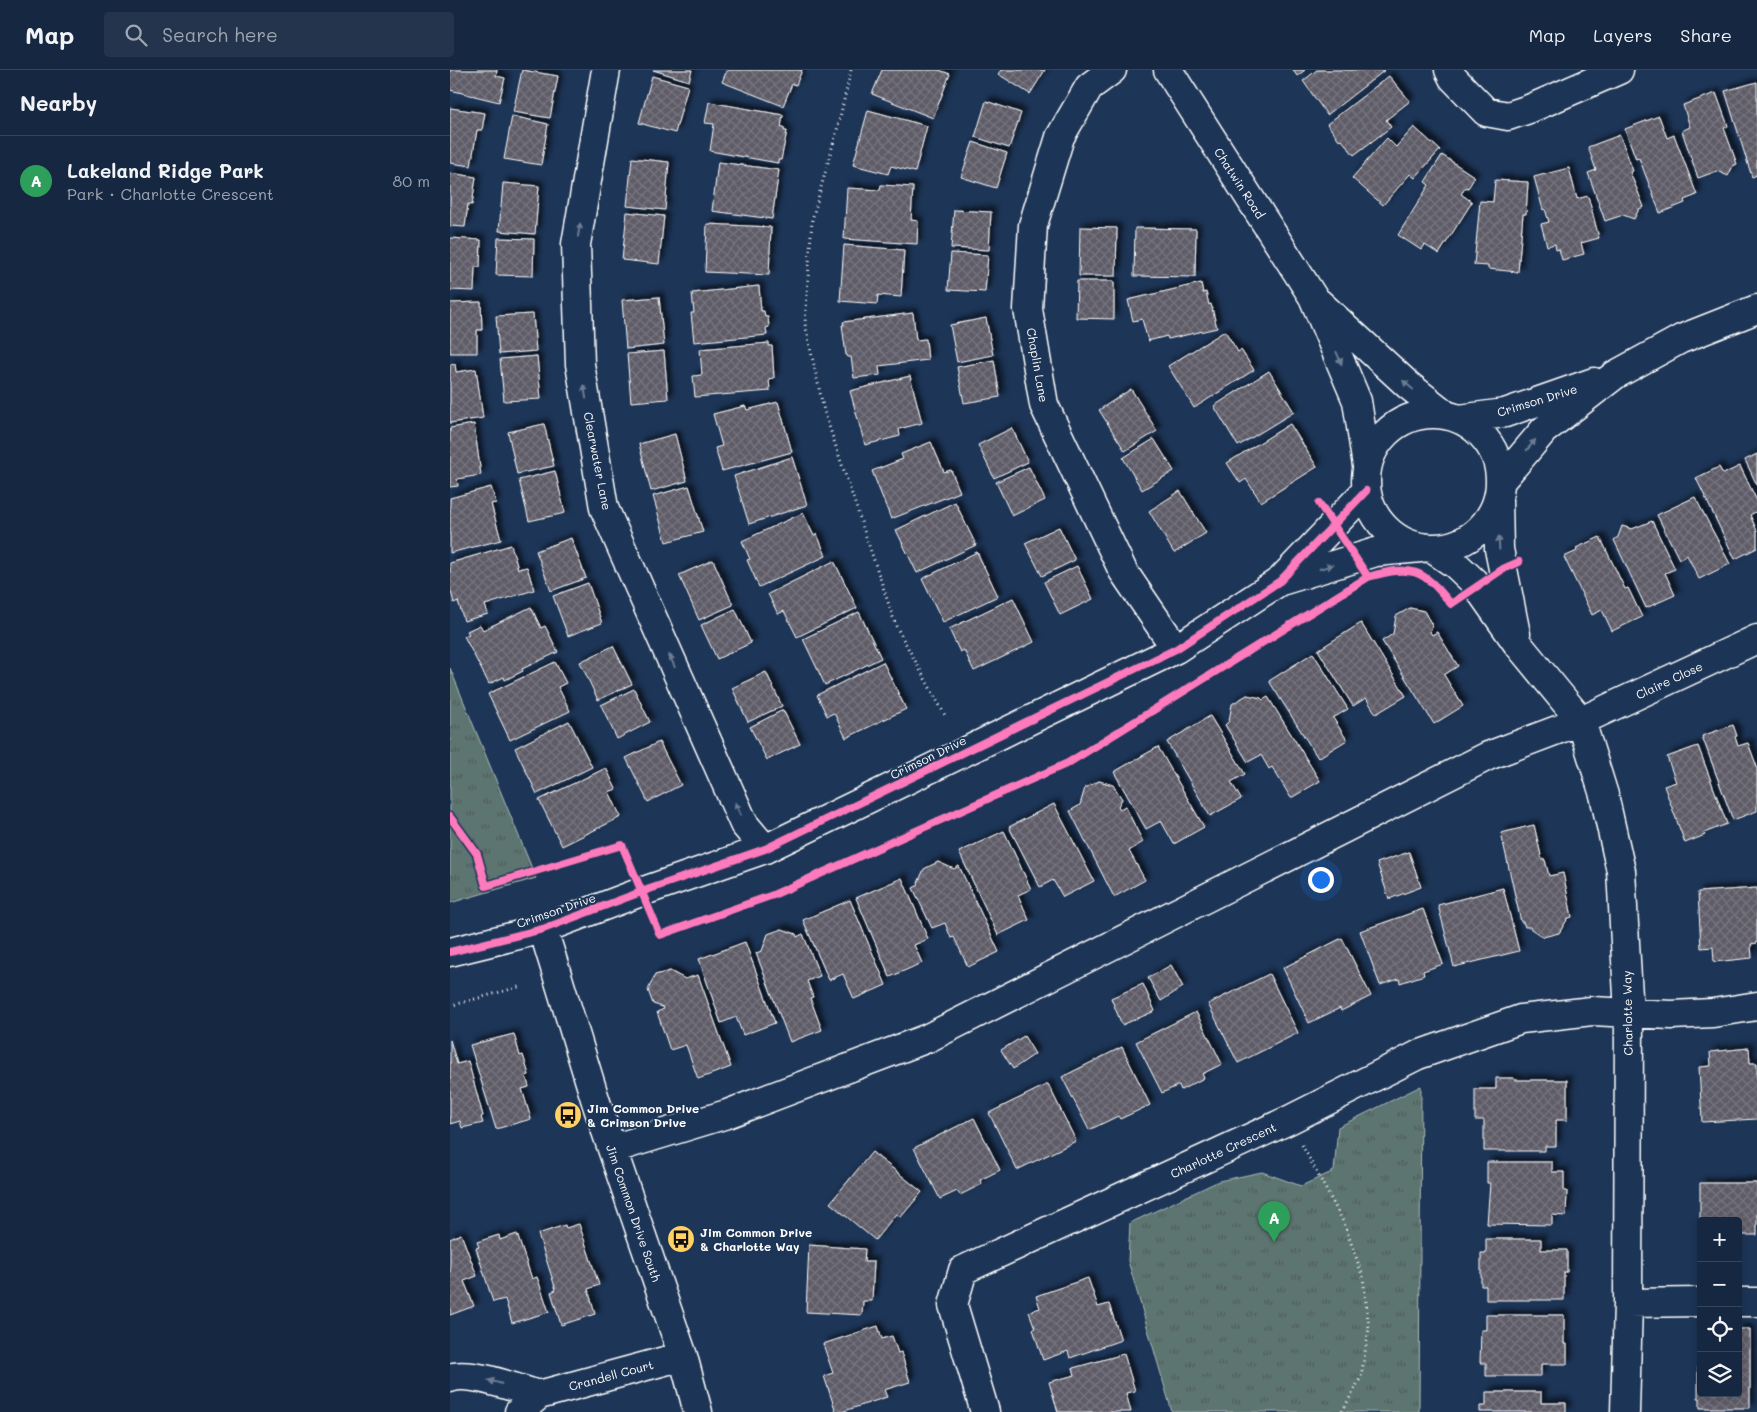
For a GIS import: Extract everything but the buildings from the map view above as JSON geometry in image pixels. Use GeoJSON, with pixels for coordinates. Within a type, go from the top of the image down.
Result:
{"type":"FeatureCollection","features":[{"type":"Feature","properties":{"kind":"street","name":"Clearwater Lane"},"geometry":{"type":"LineString","coordinates":[[606,70],[576,244],[580,364],[604,508],[744,824],[765,849]]}},
{"type":"Feature","properties":{"kind":"street","name":"Chaplin Lane"},"geometry":{"type":"LineString","coordinates":[[1112,70],[1089,87],[1060,137],[1033,225],[1028,309],[1044,405],[1122,571],[1176,649]]}},
{"type":"Feature","properties":{"kind":"street","name":"Chatwin Road"},"geometry":{"type":"LineString","coordinates":[[1168,70],[1313,297],[1357,401],[1366,478]]}},
{"type":"Feature","properties":{"kind":"street"},"geometry":{"type":"LineString","coordinates":[[1449,70],[1453,78],[1486,112],[1508,116],[1529,109],[1619,70]]}},
{"type":"Feature","properties":{"kind":"street","name":"Chatwin Road"},"geometry":{"type":"LineString","coordinates":[[1313,297],[1408,385],[1452,417]]}},
{"type":"Feature","properties":{"kind":"street","name":"Crimson Drive"},"geometry":{"type":"LineString","coordinates":[[1452,417],[1505,413],[1614,375],[1680,339],[1757,309]]}},
{"type":"Feature","properties":{"kind":"street","name":"Crimson Drive"},"geometry":{"type":"LineString","coordinates":[[1499,490],[1544,430],[1614,375]]}},
{"type":"Feature","properties":{"kind":"street"},"geometry":{"type":"LineString","coordinates":[[1425,414],[1452,417],[1476,430],[1489,445],[1497,463],[1499,549],[1517,643],[1474,582],[1456,565],[1427,548],[1402,541],[1385,529],[1373,511],[1366,478],[1375,447],[1388,431],[1405,420],[1425,414]]}},
{"type":"Feature","properties":{"kind":"street","name":"Crimson Drive"},"geometry":{"type":"LineString","coordinates":[[1280,581],[1366,478]]}},
{"type":"Feature","properties":{"kind":"street"},"geometry":{"type":"LineString","coordinates":[[1427,548],[1453,545],[1473,535],[1489,519],[1499,490]]}},
{"type":"Feature","properties":{"kind":"street","name":"Crimson Drive"},"geometry":{"type":"LineString","coordinates":[[450,952],[542,929],[765,849],[1176,649],[1280,581],[1376,552],[1427,548]]}},
{"type":"Feature","properties":{"kind":"street","name":"Claire Close"},"geometry":{"type":"LineString","coordinates":[[612,1148],[727,1114],[928,1038],[1488,756],[1581,721],[1757,638]]}},
{"type":"Feature","properties":{"kind":"street","name":"Charlotte Way"},"geometry":{"type":"LineString","coordinates":[[1517,643],[1581,721],[1604,795],[1621,871],[1629,1014],[1628,1303],[1625,1412]]}},
{"type":"Feature","properties":{"kind":"street","name":"Jim Common Drive South"},"geometry":{"type":"LineString","coordinates":[[542,929],[612,1148],[683,1356],[698,1412]]}},
{"type":"Feature","properties":{"kind":"street","name":"Charlotte Crescent"},"geometry":{"type":"LineString","coordinates":[[985,1412],[953,1304],[963,1270],[1289,1120],[1418,1055],[1522,1019],[1592,1012],[1671,1015],[1713,1013],[1757,1006]]}},
{"type":"Feature","properties":{"kind":"street"},"geometry":{"type":"LineString","coordinates":[[1628,1303],[1697,1302]]}},
{"type":"Feature","properties":{"kind":"street"},"geometry":{"type":"LineString","coordinates":[[1742,1302],[1757,1302]]}},
{"type":"Feature","properties":{"kind":"street","name":"Crandell Court"},"geometry":{"type":"LineString","coordinates":[[450,1378],[474,1376],[529,1404],[683,1356]]}},
{"type":"Feature","properties":{"kind":"path"},"geometry":{"type":"LineString","coordinates":[[851,70],[837,130],[812,220],[805,324],[824,411],[896,626],[946,717]]}},
{"type":"Feature","properties":{"kind":"path"},"geometry":{"type":"LineString","coordinates":[[450,1006],[522,986]]}},
{"type":"Feature","properties":{"kind":"path"},"geometry":{"type":"LineString","coordinates":[[1299,1140],[1344,1224],[1363,1277],[1369,1328],[1361,1377],[1342,1412]]}},
{"type":"Feature","properties":{"kind":"green space"},"geometry":{"type":"Polygon","coordinates":[[[450,668],[536,878],[450,903],[450,668]]]}},
{"type":"Feature","properties":{"kind":"green space"},"geometry":{"type":"Polygon","coordinates":[[[1421,1086],[1419,1412],[1172,1412],[1128,1261],[1130,1223],[1219,1181],[1262,1172],[1301,1186],[1334,1171],[1338,1127],[1421,1086]]]}},
{"type":"Feature","properties":{"kind":"cycle path"},"geometry":{"type":"LineString","coordinates":[[450,952],[543,929],[641,892],[765,849],[1176,649],[1280,581],[1366,491]]}},
{"type":"Feature","properties":{"kind":"cycle path"},"geometry":{"type":"LineString","coordinates":[[1319,503],[1368,577]]}},
{"type":"Feature","properties":{"kind":"cycle path"},"geometry":{"type":"LineString","coordinates":[[450,817],[477,854],[486,886],[622,845],[660,935],[773,895],[1068,763],[1368,577],[1395,571],[1415,572],[1424,576],[1432,583],[1451,604],[1503,569],[1519,562]]}},
{"type":"Feature","properties":{"kind":"place","name":"Jim Common Drive & Crimson Drive"},"geometry":{"type":"Point","coordinates":[568,1115]}},
{"type":"Feature","properties":{"kind":"place","name":"Jim Common Drive & Charlotte Way"},"geometry":{"type":"Point","coordinates":[681,1239]}},
{"type":"Feature","properties":{"kind":"place","name":"Lakeland Ridge Park"},"geometry":{"type":"Point","coordinates":[1274,1242]}}]}
